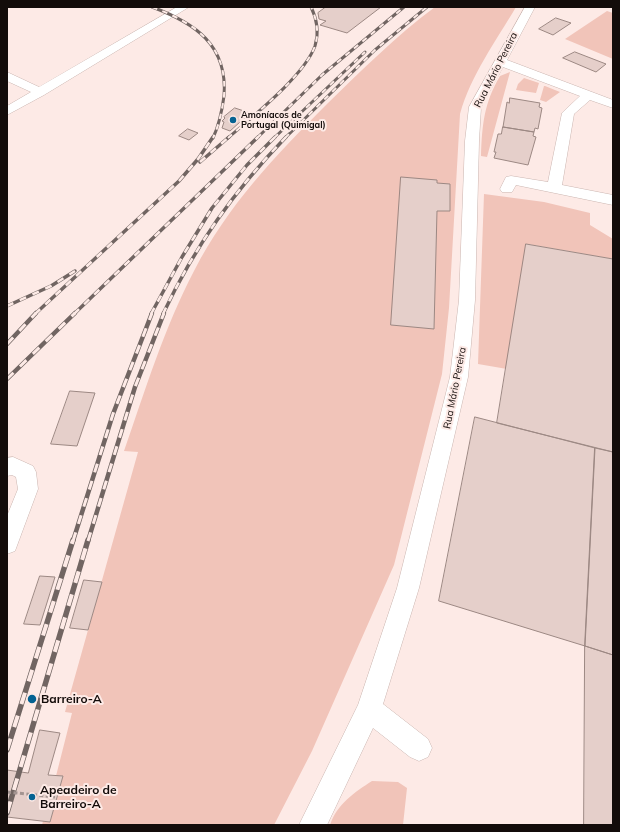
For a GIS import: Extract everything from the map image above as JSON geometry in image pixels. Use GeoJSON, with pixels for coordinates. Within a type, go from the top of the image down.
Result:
{"type":"FeatureCollection","features":[{"type":"Feature","properties":{"kind":"street"},"geometry":{"type":"LineString","coordinates":[[7,111],[184,7]]}},
{"type":"Feature","properties":{"kind":"street","name":"Rua Mário Pereira"},"geometry":{"type":"LineString","coordinates":[[313,825],[369,708],[408,588],[459,377],[467,300],[472,141],[475,107],[530,7]]}},
{"type":"Feature","properties":{"kind":"street"},"geometry":{"type":"LineString","coordinates":[[499,61],[613,104]]}},
{"type":"Feature","properties":{"kind":"street"},"geometry":{"type":"LineString","coordinates":[[7,76],[40,92]]}},
{"type":"Feature","properties":{"kind":"street"},"geometry":{"type":"LineString","coordinates":[[554,188],[568,113],[588,95]]}},
{"type":"Feature","properties":{"kind":"street"},"geometry":{"type":"LineString","coordinates":[[507,189],[510,180],[613,200]]}},
{"type":"Feature","properties":{"kind":"street"},"geometry":{"type":"LineString","coordinates":[[7,467],[13,466],[26,472],[28,489],[7,543]]}},
{"type":"Feature","properties":{"kind":"street"},"geometry":{"type":"LineString","coordinates":[[369,708],[419,748]]}},
{"type":"Feature","properties":{"kind":"path"},"geometry":{"type":"LineString","coordinates":[[7,792],[55,797]]}},
{"type":"Feature","properties":{"kind":"shaded area"},"geometry":{"type":"Polygon","coordinates":[[[435,7],[516,7],[477,72],[460,114],[449,308],[442,374],[394,565],[312,751],[274,825],[42,825],[43,821],[50,822],[63,776],[56,776],[72,713],[65,712],[138,452],[124,451],[164,337],[183,293],[207,247],[222,224],[237,203],[271,162],[366,66],[393,41],[435,7]]]}},
{"type":"Feature","properties":{"kind":"shaded area"},"geometry":{"type":"Polygon","coordinates":[[[607,11],[613,13],[613,59],[565,39],[607,11]]]}},
{"type":"Feature","properties":{"kind":"shaded area"},"geometry":{"type":"Polygon","coordinates":[[[510,72],[487,157],[481,156],[483,124],[490,96],[500,76],[510,72]]]}},
{"type":"Feature","properties":{"kind":"shaded area"},"geometry":{"type":"Polygon","coordinates":[[[524,78],[539,83],[536,93],[516,90],[518,84],[524,78]]]}},
{"type":"Feature","properties":{"kind":"shaded area"},"geometry":{"type":"Polygon","coordinates":[[[544,86],[560,92],[546,102],[540,100],[544,86]]]}},
{"type":"Feature","properties":{"kind":"shaded area"},"geometry":{"type":"Polygon","coordinates":[[[484,194],[544,202],[590,213],[590,225],[613,239],[613,259],[527,244],[507,369],[478,364],[484,194]]]}},
{"type":"Feature","properties":{"kind":"shaded area"},"geometry":{"type":"Polygon","coordinates":[[[372,781],[398,782],[407,788],[403,825],[330,825],[337,811],[347,799],[372,781]]]}},
{"type":"Feature","properties":{"kind":"building"},"geometry":{"type":"Polygon","coordinates":[[[326,7],[381,7],[347,33],[320,25],[326,21],[319,19],[318,13],[326,7]]]}},
{"type":"Feature","properties":{"kind":"building"},"geometry":{"type":"Polygon","coordinates":[[[556,18],[571,23],[553,35],[539,29],[556,18]]]}},
{"type":"Feature","properties":{"kind":"building"},"geometry":{"type":"Polygon","coordinates":[[[575,52],[606,64],[596,72],[563,58],[575,52]]]}},
{"type":"Feature","properties":{"kind":"building"},"geometry":{"type":"Polygon","coordinates":[[[510,98],[540,103],[539,107],[542,108],[538,129],[535,128],[534,132],[503,127],[507,102],[509,103],[510,98]]]}},
{"type":"Feature","properties":{"kind":"building","name":"Amoníacos de Portugal (Quimigal)"},"geometry":{"type":"Polygon","coordinates":[[[235,108],[250,113],[230,131],[222,128],[224,122],[222,121],[225,118],[224,117],[235,108]]]}},
{"type":"Feature","properties":{"kind":"building"},"geometry":{"type":"Polygon","coordinates":[[[503,127],[534,132],[533,136],[536,137],[528,165],[494,158],[498,134],[501,134],[503,127]]]}},
{"type":"Feature","properties":{"kind":"building"},"geometry":{"type":"Polygon","coordinates":[[[188,129],[198,133],[189,140],[179,136],[188,129]]]}},
{"type":"Feature","properties":{"kind":"building"},"geometry":{"type":"Polygon","coordinates":[[[401,177],[437,180],[437,183],[450,184],[450,211],[437,211],[434,329],[391,325],[401,177]]]}},
{"type":"Feature","properties":{"kind":"building"},"geometry":{"type":"Polygon","coordinates":[[[526,244],[613,259],[613,452],[497,423],[526,244]]]}},
{"type":"Feature","properties":{"kind":"building"},"geometry":{"type":"Polygon","coordinates":[[[70,391],[95,393],[77,446],[51,444],[70,391]]]}},
{"type":"Feature","properties":{"kind":"building"},"geometry":{"type":"Polygon","coordinates":[[[475,417],[595,448],[585,646],[439,601],[475,417]]]}},
{"type":"Feature","properties":{"kind":"building"},"geometry":{"type":"Polygon","coordinates":[[[595,448],[613,452],[613,655],[585,646],[595,448]]]}},
{"type":"Feature","properties":{"kind":"building"},"geometry":{"type":"Polygon","coordinates":[[[40,576],[55,577],[40,625],[24,624],[40,576]]]}},
{"type":"Feature","properties":{"kind":"building"},"geometry":{"type":"Polygon","coordinates":[[[84,580],[102,582],[88,630],[70,628],[84,580]]]}},
{"type":"Feature","properties":{"kind":"building"},"geometry":{"type":"Polygon","coordinates":[[[585,646],[613,655],[613,825],[584,825],[585,646]]]}},
{"type":"Feature","properties":{"kind":"building","name":"Apeadeiro de Barreiro-A"},"geometry":{"type":"Polygon","coordinates":[[[40,730],[60,733],[48,775],[63,776],[50,822],[7,817],[7,770],[28,773],[40,730]]]}},
{"type":"Feature","properties":{"kind":"railway"},"geometry":{"type":"LineString","coordinates":[[152,7],[182,20],[195,29],[206,38],[214,50],[220,63],[224,78],[224,96],[220,118],[213,138]]}},
{"type":"Feature","properties":{"kind":"railway"},"geometry":{"type":"LineString","coordinates":[[228,138],[277,95],[309,58],[315,46],[317,36],[315,16],[311,7]]}},
{"type":"Feature","properties":{"kind":"railway"},"geometry":{"type":"LineString","coordinates":[[257,138],[322,75],[404,7]]}},
{"type":"Feature","properties":{"kind":"railway"},"geometry":{"type":"LineString","coordinates":[[286,137],[375,50],[427,7]]}},
{"type":"Feature","properties":{"kind":"railway"},"geometry":{"type":"LineString","coordinates":[[274,138],[365,52]]}},
{"type":"Feature","properties":{"kind":"railway"},"geometry":{"type":"LineString","coordinates":[[35,314],[179,181],[198,159],[213,137]]}},
{"type":"Feature","properties":{"kind":"railway"},"geometry":{"type":"LineString","coordinates":[[200,162],[229,137]]}},
{"type":"Feature","properties":{"kind":"railway"},"geometry":{"type":"LineString","coordinates":[[74,314],[258,137]]}},
{"type":"Feature","properties":{"kind":"railway"},"geometry":{"type":"LineString","coordinates":[[163,314],[188,265],[217,220],[249,178],[286,137]]}},
{"type":"Feature","properties":{"kind":"railway"},"geometry":{"type":"LineString","coordinates":[[151,314],[182,257],[212,208],[247,165],[274,138]]}},
{"type":"Feature","properties":{"kind":"railway"},"geometry":{"type":"LineString","coordinates":[[7,306],[51,286],[75,271]]}},
{"type":"Feature","properties":{"kind":"railway"},"geometry":{"type":"LineString","coordinates":[[7,379],[75,313]]}},
{"type":"Feature","properties":{"kind":"railway"},"geometry":{"type":"LineString","coordinates":[[73,541],[113,414],[152,313]]}},
{"type":"Feature","properties":{"kind":"railway"},"geometry":{"type":"LineString","coordinates":[[88,541],[135,387],[164,313]]}},
{"type":"Feature","properties":{"kind":"railway"},"geometry":{"type":"LineString","coordinates":[[7,344],[35,314]]}},
{"type":"Feature","properties":{"kind":"railway"},"geometry":{"type":"LineString","coordinates":[[7,750],[73,540]]}},
{"type":"Feature","properties":{"kind":"railway"},"geometry":{"type":"LineString","coordinates":[[7,813],[88,540]]}},
{"type":"Feature","properties":{"kind":"place","name":"Amoníacos de Portugal (Quimigal)"},"geometry":{"type":"Point","coordinates":[233,120]}},
{"type":"Feature","properties":{"kind":"place","name":"Barreiro-A"},"geometry":{"type":"Point","coordinates":[32,699]}},
{"type":"Feature","properties":{"kind":"place","name":"Apeadeiro de Barreiro-A"},"geometry":{"type":"Point","coordinates":[32,797]}}]}
